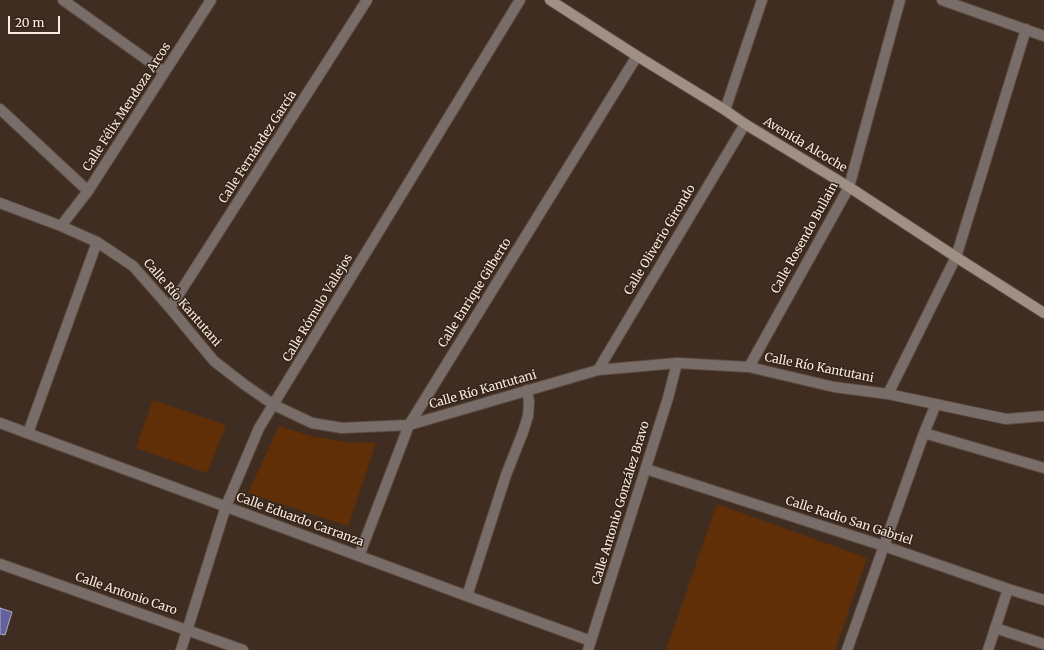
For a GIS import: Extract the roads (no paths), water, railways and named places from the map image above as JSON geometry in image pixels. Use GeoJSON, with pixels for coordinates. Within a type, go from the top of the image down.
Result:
{"type":"FeatureCollection","features":[{"type":"Feature","properties":{"kind":"street"},"geometry":{"type":"LineString","coordinates":[[63,0],[164,72]]}},
{"type":"Feature","properties":{"kind":"street","name":"Calle Félix Mendoza Arcos"},"geometry":{"type":"LineString","coordinates":[[61,226],[88,191],[211,0]]}},
{"type":"Feature","properties":{"kind":"street","name":"Calle Fernández García"},"geometry":{"type":"LineString","coordinates":[[170,308],[367,0]]}},
{"type":"Feature","properties":{"kind":"street","name":"Calle Rómulo Vallejos"},"geometry":{"type":"LineString","coordinates":[[181,650],[226,506],[259,428],[520,0]]}},
{"type":"Feature","properties":{"kind":"street","name":"Avenida Alcoche"},"geometry":{"type":"LineString","coordinates":[[550,0],[745,124],[849,187],[956,258],[1044,313]]}},
{"type":"Feature","properties":{"kind":"street"},"geometry":{"type":"LineString","coordinates":[[725,110],[762,0]]}},
{"type":"Feature","properties":{"kind":"street","name":"Calle Rosendo Bullain"},"geometry":{"type":"LineString","coordinates":[[749,367],[849,187],[900,0]]}},
{"type":"Feature","properties":{"kind":"street"},"geometry":{"type":"LineString","coordinates":[[942,0],[1044,36]]}},
{"type":"Feature","properties":{"kind":"street"},"geometry":{"type":"LineString","coordinates":[[888,394],[956,258],[1026,29]]}},
{"type":"Feature","properties":{"kind":"street","name":"Calle Enrique Gilberto"},"geometry":{"type":"LineString","coordinates":[[359,556],[409,425],[637,56]]}},
{"type":"Feature","properties":{"kind":"street"},"geometry":{"type":"LineString","coordinates":[[0,109],[88,191]]}},
{"type":"Feature","properties":{"kind":"street","name":"Calle Oliverio Girondo"},"geometry":{"type":"LineString","coordinates":[[598,370],[745,124]]}},
{"type":"Feature","properties":{"kind":"street","name":"Calle Río Kantutani"},"geometry":{"type":"LineString","coordinates":[[0,203],[61,226],[97,242],[133,266],[214,361],[274,405],[312,423],[342,428],[409,425],[598,370],[677,363],[749,367],[834,387],[888,394],[1006,420],[1044,416]]}},
{"type":"Feature","properties":{"kind":"street"},"geometry":{"type":"LineString","coordinates":[[28,433],[97,242]]}},
{"type":"Feature","properties":{"kind":"street","name":"Calle Antonio González Bravo"},"geometry":{"type":"LineString","coordinates":[[590,646],[668,398],[677,363]]}},
{"type":"Feature","properties":{"kind":"street"},"geometry":{"type":"LineString","coordinates":[[467,596],[506,475],[528,416],[529,402],[526,390]]}},
{"type":"Feature","properties":{"kind":"street"},"geometry":{"type":"LineString","coordinates":[[846,650],[924,432],[936,404]]}},
{"type":"Feature","properties":{"kind":"street","name":"Calle Eduardo Carranza"},"geometry":{"type":"LineString","coordinates":[[0,423],[467,596],[590,646]]}},
{"type":"Feature","properties":{"kind":"street"},"geometry":{"type":"LineString","coordinates":[[924,432],[1044,468]]}},
{"type":"Feature","properties":{"kind":"street","name":"Calle Radio San Gabriel"},"geometry":{"type":"LineString","coordinates":[[646,469],[884,546],[1008,590],[1044,600]]}},
{"type":"Feature","properties":{"kind":"street","name":"Calle Antonio Caro"},"geometry":{"type":"LineString","coordinates":[[0,564],[243,650]]}},
{"type":"Feature","properties":{"kind":"street"},"geometry":{"type":"LineString","coordinates":[[988,650],[1008,590]]}},
{"type":"Feature","properties":{"kind":"street"},"geometry":{"type":"LineString","coordinates":[[995,628],[1044,644]]}}]}
